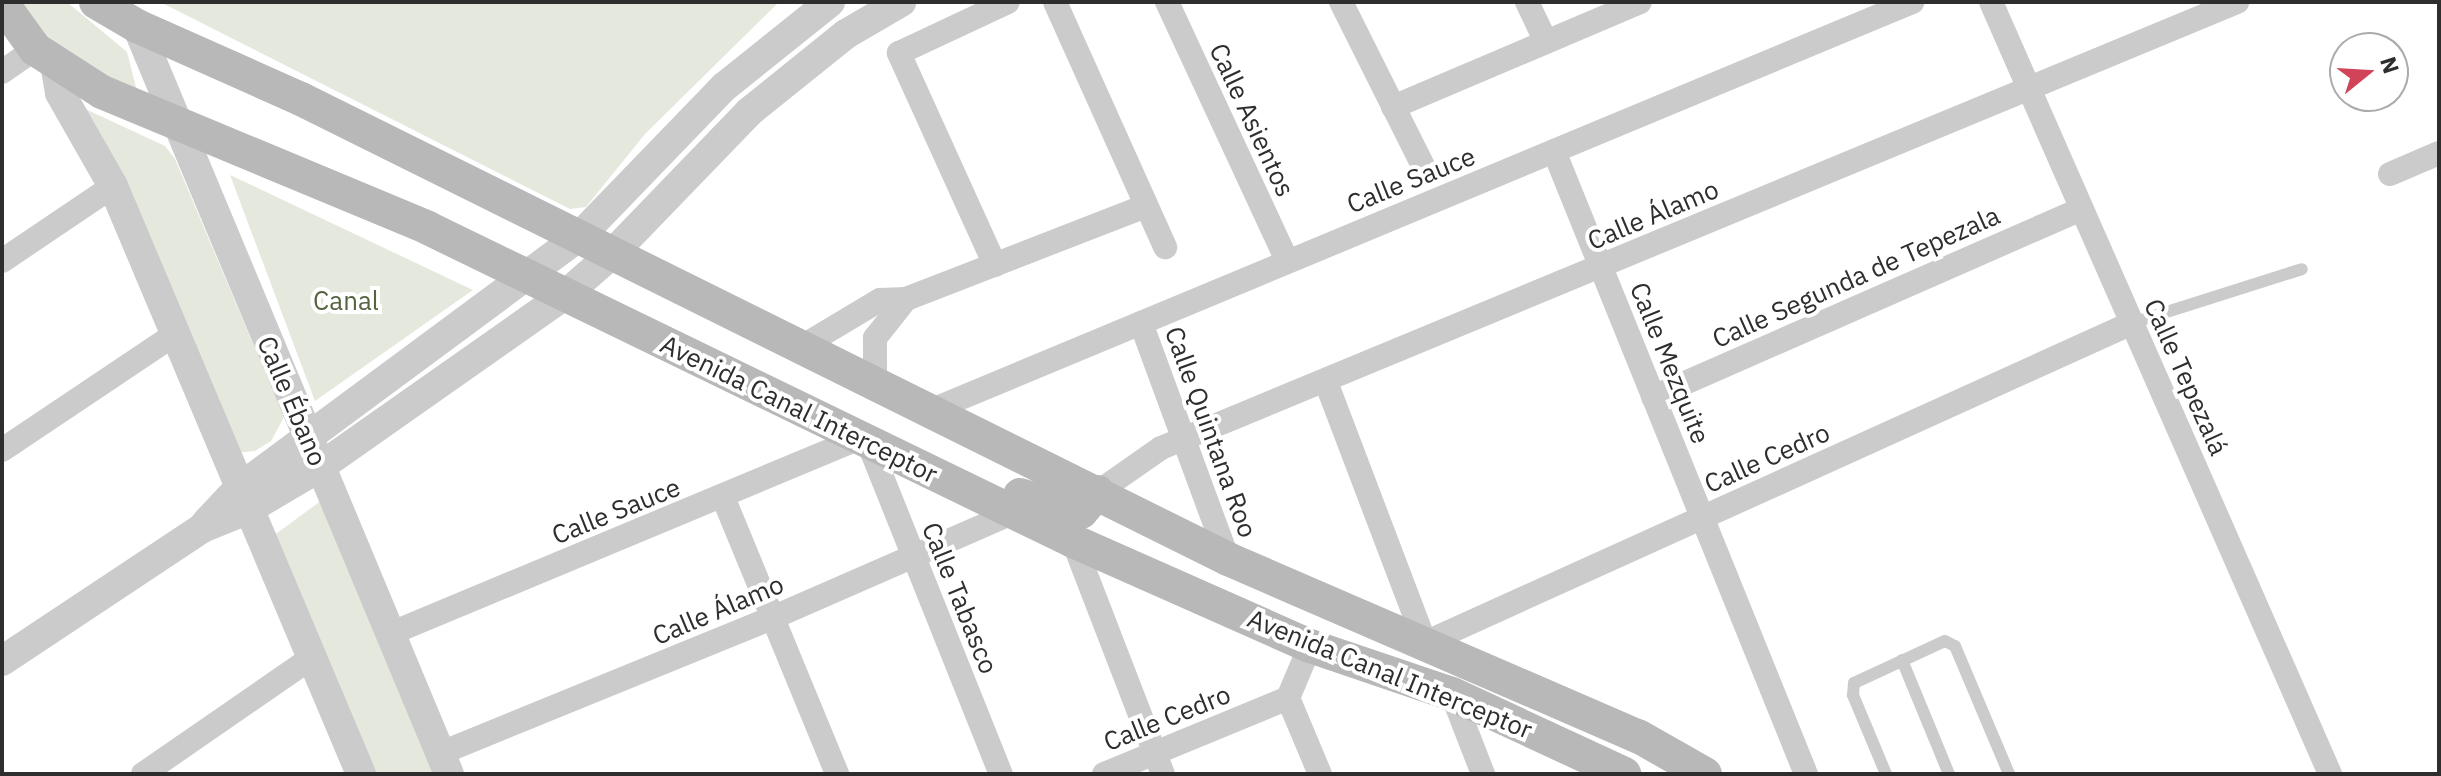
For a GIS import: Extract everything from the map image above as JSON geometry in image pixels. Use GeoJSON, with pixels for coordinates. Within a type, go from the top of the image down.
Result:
{"type":"FeatureCollection","features":[{"type":"Feature","properties":{"kind":"main road","name":"Avenida Canal Interceptor"},"geometry":{"type":"LineString","coordinates":[[96,2],[137,26],[301,99],[580,236],[1228,559],[1638,736],[1705,774]]}},
{"type":"Feature","properties":{"kind":"main road","name":"Avenida Canal Interceptor"},"geometry":{"type":"LineString","coordinates":[[2,3],[45,56],[102,92],[532,276],[565,295],[1073,541],[1310,646],[1452,694],[1624,774]]}},
{"type":"Feature","properties":{"kind":"main road"},"geometry":{"type":"LineString","coordinates":[[931,472],[981,481],[1081,512],[1098,492]]}},
{"type":"Feature","properties":{"kind":"main road"},"geometry":{"type":"LineString","coordinates":[[1112,557],[1114,538],[1126,532],[1228,559]]}},
{"type":"Feature","properties":{"kind":"street"},"geometry":{"type":"LineString","coordinates":[[2,661],[242,499],[308,436],[532,276],[580,236],[724,87],[830,2]]}},
{"type":"Feature","properties":{"kind":"street"},"geometry":{"type":"LineString","coordinates":[[242,499],[320,467],[565,295],[613,253],[749,112],[846,34],[901,2]]}},
{"type":"Feature","properties":{"kind":"street"},"geometry":{"type":"LineString","coordinates":[[995,265],[899,53],[1008,2]]}},
{"type":"Feature","properties":{"kind":"street"},"geometry":{"type":"LineString","coordinates":[[1055,2],[1165,247]]}},
{"type":"Feature","properties":{"kind":"street","name":"Calle Asientos"},"geometry":{"type":"LineString","coordinates":[[1167,2],[1287,261]]}},
{"type":"Feature","properties":{"kind":"street"},"geometry":{"type":"LineString","coordinates":[[1341,2],[1423,166]]}},
{"type":"Feature","properties":{"kind":"street"},"geometry":{"type":"LineString","coordinates":[[1527,2],[1546,42]]}},
{"type":"Feature","properties":{"kind":"street"},"geometry":{"type":"LineString","coordinates":[[1393,107],[1640,2]]}},
{"type":"Feature","properties":{"kind":"street","name":"Calle Sauce"},"geometry":{"type":"LineString","coordinates":[[932,410],[1912,2]]}},
{"type":"Feature","properties":{"kind":"street","name":"Calle Tepezalá"},"geometry":{"type":"LineString","coordinates":[[1991,2],[2330,774]]}},
{"type":"Feature","properties":{"kind":"street","name":"Calle Álamo"},"geometry":{"type":"LineString","coordinates":[[1098,492],[1142,458],[2237,2]]}},
{"type":"Feature","properties":{"kind":"street","name":"Calle Ébano"},"geometry":{"type":"LineString","coordinates":[[137,26],[172,120],[445,764]]}},
{"type":"Feature","properties":{"kind":"street"},"geometry":{"type":"LineString","coordinates":[[2,72],[45,56],[60,93],[113,186],[242,499],[361,774]]}},
{"type":"Feature","properties":{"kind":"street","name":"Calle Mezquite"},"geometry":{"type":"LineString","coordinates":[[1554,151],[1806,774]]}},
{"type":"Feature","properties":{"kind":"street"},"geometry":{"type":"LineString","coordinates":[[2390,174],[2439,153]]}},
{"type":"Feature","properties":{"kind":"street"},"geometry":{"type":"LineString","coordinates":[[2,261],[113,186]]}},
{"type":"Feature","properties":{"kind":"street"},"geometry":{"type":"LineString","coordinates":[[803,346],[880,300],[906,299],[1146,206]]}},
{"type":"Feature","properties":{"kind":"street","name":"Calle Segunda de Tepezala"},"geometry":{"type":"LineString","coordinates":[[1653,397],[2082,209]]}},
{"type":"Feature","properties":{"kind":"street"},"geometry":{"type":"LineString","coordinates":[[875,382],[875,338],[906,299]]}},
{"type":"Feature","properties":{"kind":"street","name":"Calle Quintana Roo"},"geometry":{"type":"LineString","coordinates":[[1141,323],[1228,559]]}},
{"type":"Feature","properties":{"kind":"street","name":"Calle Cedro"},"geometry":{"type":"LineString","coordinates":[[1425,643],[2132,323]]}},
{"type":"Feature","properties":{"kind":"street"},"geometry":{"type":"LineString","coordinates":[[2,450],[175,334]]}},
{"type":"Feature","properties":{"kind":"street"},"geometry":{"type":"LineString","coordinates":[[1326,382],[1425,643]]}},
{"type":"Feature","properties":{"kind":"street","name":"Calle Sauce"},"geometry":{"type":"LineString","coordinates":[[392,633],[864,440]]}},
{"type":"Feature","properties":{"kind":"street","name":"Calle Tabasco"},"geometry":{"type":"LineString","coordinates":[[864,440],[1001,774]]}},
{"type":"Feature","properties":{"kind":"street"},"geometry":{"type":"LineString","coordinates":[[723,497],[837,774]]}},
{"type":"Feature","properties":{"kind":"street","name":"Calle Álamo"},"geometry":{"type":"LineString","coordinates":[[445,764],[1015,512]]}},
{"type":"Feature","properties":{"kind":"street"},"geometry":{"type":"LineString","coordinates":[[1073,541],[1159,764]]}},
{"type":"Feature","properties":{"kind":"street"},"geometry":{"type":"LineString","coordinates":[[1310,646],[1288,698],[1320,774]]}},
{"type":"Feature","properties":{"kind":"street"},"geometry":{"type":"LineString","coordinates":[[143,774],[310,659]]}},
{"type":"Feature","properties":{"kind":"street"},"geometry":{"type":"LineString","coordinates":[[1452,694],[1483,774]]}},
{"type":"Feature","properties":{"kind":"street","name":"Calle Cedro"},"geometry":{"type":"LineString","coordinates":[[1104,774],[1159,764],[1288,698]]}},
{"type":"Feature","properties":{"kind":"lane"},"geometry":{"type":"LineString","coordinates":[[2132,323],[2302,269]]}},
{"type":"Feature","properties":{"kind":"lane"},"geometry":{"type":"LineString","coordinates":[[1886,774],[1853,695],[1854,683],[1945,641],[1955,646],[2009,774]]}},
{"type":"Feature","properties":{"kind":"lane"},"geometry":{"type":"LineString","coordinates":[[1902,660],[1949,774]]}},
{"type":"Feature","properties":{"kind":"green space"},"geometry":{"type":"Polygon","coordinates":[[[15,2],[67,2],[127,52],[137,91],[61,55],[15,2]]]}},
{"type":"Feature","properties":{"kind":"green space"},"geometry":{"type":"Polygon","coordinates":[[[779,2],[645,134],[586,207],[570,209],[162,3],[779,2]]]}},
{"type":"Feature","properties":{"kind":"green space","name":"Canal"},"geometry":{"type":"Polygon","coordinates":[[[81,107],[165,146],[175,159],[284,417],[271,441],[255,451],[236,453],[81,107]]]}},
{"type":"Feature","properties":{"kind":"green space","name":"Canal"},"geometry":{"type":"Polygon","coordinates":[[[230,175],[473,290],[315,401],[230,175]]]}},
{"type":"Feature","properties":{"kind":"green space"},"geometry":{"type":"Polygon","coordinates":[[[322,500],[434,774],[369,774],[273,536],[322,500]]]}}]}
